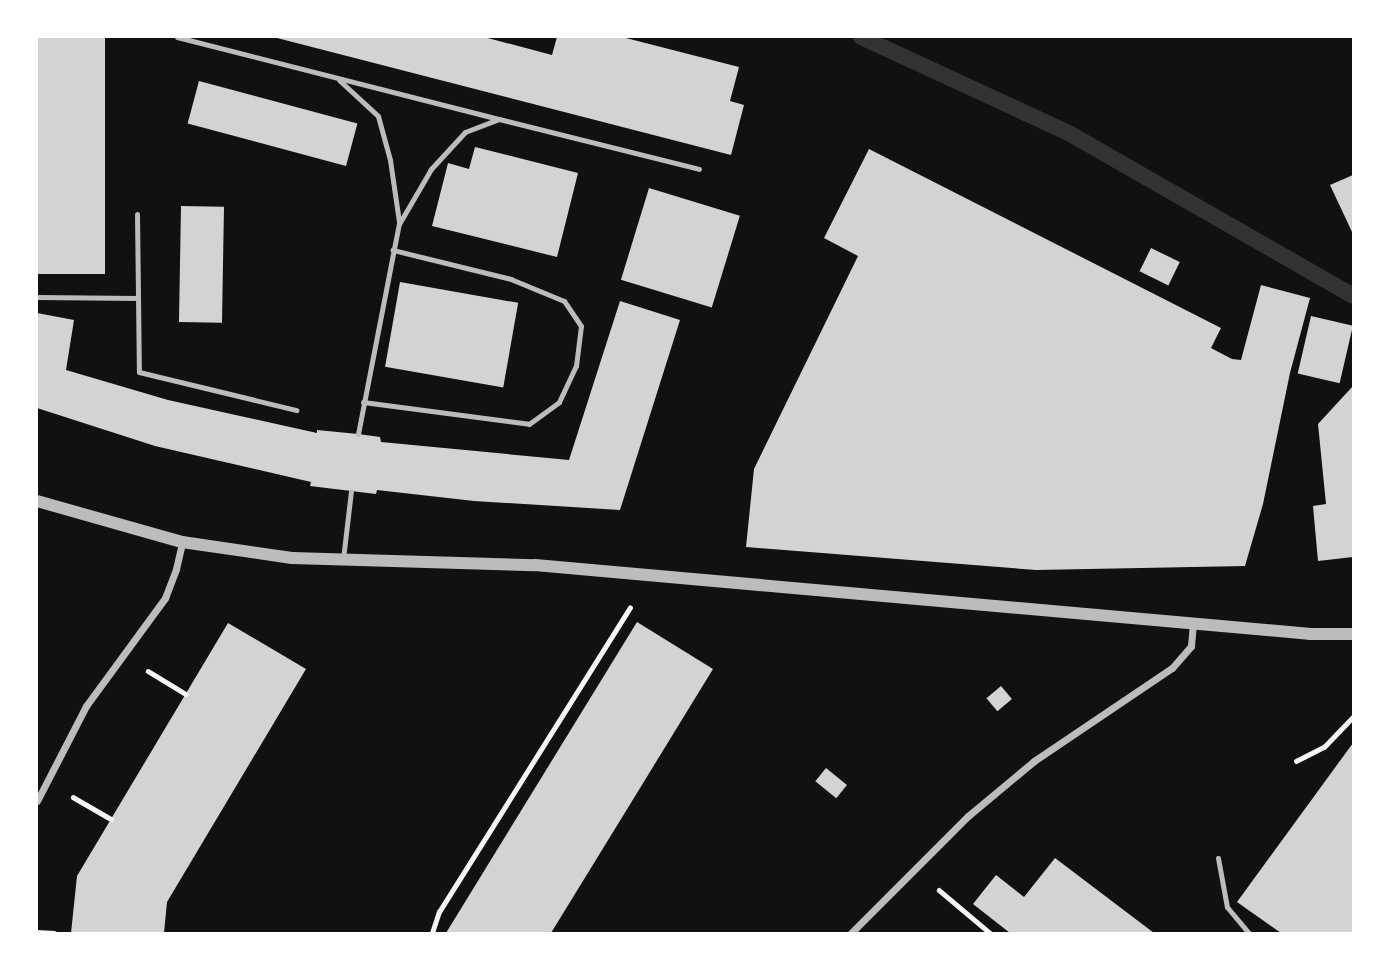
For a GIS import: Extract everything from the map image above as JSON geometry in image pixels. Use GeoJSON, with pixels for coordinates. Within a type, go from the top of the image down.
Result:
{"type":"FeatureCollection","features":[{"type":"Feature","properties":{"kind":"street"},"geometry":{"type":"LineString","coordinates":[[37,501],[182,542],[292,558],[536,565],[1311,634],[1353,634]]}},
{"type":"Feature","properties":{"kind":"street"},"geometry":{"type":"LineString","coordinates":[[37,801],[86,706],[165,598],[176,569],[182,542]]}},
{"type":"Feature","properties":{"kind":"street"},"geometry":{"type":"LineString","coordinates":[[851,933],[968,816],[1034,761],[1172,668],[1191,646],[1193,622]]}},
{"type":"Feature","properties":{"kind":"lane"},"geometry":{"type":"LineString","coordinates":[[177,37],[699,169]]}},
{"type":"Feature","properties":{"kind":"lane"},"geometry":{"type":"LineString","coordinates":[[337,77],[378,116],[390,160],[399,224]]}},
{"type":"Feature","properties":{"kind":"lane"},"geometry":{"type":"LineString","coordinates":[[358,434],[399,224],[431,169],[465,132],[499,119]]}},
{"type":"Feature","properties":{"kind":"lane"},"geometry":{"type":"LineString","coordinates":[[136,214],[139,372],[296,410]]}},
{"type":"Feature","properties":{"kind":"lane"},"geometry":{"type":"LineString","coordinates":[[363,402],[529,424],[559,402],[576,366],[581,326],[564,301],[511,279],[393,250]]}},
{"type":"Feature","properties":{"kind":"lane"},"geometry":{"type":"LineString","coordinates":[[37,297],[138,298]]}},
{"type":"Feature","properties":{"kind":"lane"},"geometry":{"type":"LineString","coordinates":[[343,559],[351,491]]}},
{"type":"Feature","properties":{"kind":"lane"},"geometry":{"type":"LineString","coordinates":[[1218,858],[1227,907],[1249,933]]}},
{"type":"Feature","properties":{"kind":"path"},"geometry":{"type":"LineString","coordinates":[[432,933],[439,912],[634,601]]}},
{"type":"Feature","properties":{"kind":"path"},"geometry":{"type":"LineString","coordinates":[[142,668],[186,694]]}},
{"type":"Feature","properties":{"kind":"path"},"geometry":{"type":"LineString","coordinates":[[1296,761],[1324,747],[1353,717]]}},
{"type":"Feature","properties":{"kind":"path"},"geometry":{"type":"LineString","coordinates":[[64,792],[111,819]]}},
{"type":"Feature","properties":{"kind":"path"},"geometry":{"type":"LineString","coordinates":[[936,887],[990,933]]}},
{"type":"Feature","properties":{"kind":"path"},"geometry":{"type":"LineString","coordinates":[[37,932],[54,933]]}},
{"type":"Feature","properties":{"kind":"building"},"geometry":{"type":"Polygon","coordinates":[[[37,37],[105,37],[105,274],[37,274],[37,37]]]}},
{"type":"Feature","properties":{"kind":"building"},"geometry":{"type":"Polygon","coordinates":[[[484,37],[552,55],[557,37],[622,37],[739,67],[730,101],[744,105],[731,155],[277,38],[484,37]]]}},
{"type":"Feature","properties":{"kind":"building"},"geometry":{"type":"Polygon","coordinates":[[[199,81],[357,123],[346,166],[188,124],[199,81]]]}},
{"type":"Feature","properties":{"kind":"building"},"geometry":{"type":"Polygon","coordinates":[[[475,147],[578,173],[557,257],[432,226],[448,163],[469,169],[475,147]]]}},
{"type":"Feature","properties":{"kind":"building"},"geometry":{"type":"Polygon","coordinates":[[[869,149],[1221,328],[1211,348],[1232,359],[1241,360],[1261,285],[1310,298],[1290,373],[1263,504],[1245,566],[1036,570],[746,547],[754,469],[858,256],[824,238],[869,149]]]}},
{"type":"Feature","properties":{"kind":"building"},"geometry":{"type":"Polygon","coordinates":[[[1353,175],[1353,234],[1330,185],[1353,175]]]}},
{"type":"Feature","properties":{"kind":"building"},"geometry":{"type":"Polygon","coordinates":[[[649,188],[740,216],[712,308],[621,280],[649,188]]]}},
{"type":"Feature","properties":{"kind":"building"},"geometry":{"type":"Polygon","coordinates":[[[181,206],[224,207],[222,323],[179,322],[181,206]]]}},
{"type":"Feature","properties":{"kind":"building"},"geometry":{"type":"Polygon","coordinates":[[[1151,248],[1180,262],[1168,285],[1140,271],[1151,248]]]}},
{"type":"Feature","properties":{"kind":"building"},"geometry":{"type":"Polygon","coordinates":[[[400,282],[518,303],[503,388],[385,367],[400,282]]]}},
{"type":"Feature","properties":{"kind":"building"},"geometry":{"type":"Polygon","coordinates":[[[620,301],[680,320],[620,510],[474,501],[377,490],[376,494],[310,486],[311,482],[155,446],[37,408],[37,313],[74,320],[66,370],[168,400],[317,433],[317,430],[358,434],[380,437],[381,442],[569,460],[620,301]]]}},
{"type":"Feature","properties":{"kind":"building"},"geometry":{"type":"Polygon","coordinates":[[[1311,316],[1353,326],[1340,383],[1298,373],[1311,316]]]}},
{"type":"Feature","properties":{"kind":"building"},"geometry":{"type":"Polygon","coordinates":[[[1353,386],[1353,557],[1318,561],[1313,506],[1326,504],[1318,424],[1353,386]]]}},
{"type":"Feature","properties":{"kind":"building"},"geometry":{"type":"Polygon","coordinates":[[[637,622],[713,669],[637,793],[551,933],[446,933],[637,622]]]}},
{"type":"Feature","properties":{"kind":"building"},"geometry":{"type":"Polygon","coordinates":[[[228,623],[306,669],[167,902],[164,933],[71,933],[77,876],[228,623]]]}},
{"type":"Feature","properties":{"kind":"building"},"geometry":{"type":"Polygon","coordinates":[[[1001,686],[1012,699],[997,711],[986,698],[1001,686]]]}},
{"type":"Feature","properties":{"kind":"building"},"geometry":{"type":"Polygon","coordinates":[[[1353,743],[1353,933],[1281,933],[1237,902],[1353,743]]]}},
{"type":"Feature","properties":{"kind":"building"},"geometry":{"type":"Polygon","coordinates":[[[826,768],[847,785],[836,798],[815,781],[826,768]]]}},
{"type":"Feature","properties":{"kind":"building"},"geometry":{"type":"Polygon","coordinates":[[[1055,858],[1154,933],[1010,933],[973,904],[996,875],[1024,897],[1055,858]]]}},
{"type":"Feature","properties":{"kind":"waterway"},"geometry":{"type":"LineString","coordinates":[[861,37],[1067,132],[1353,296]]}}]}
